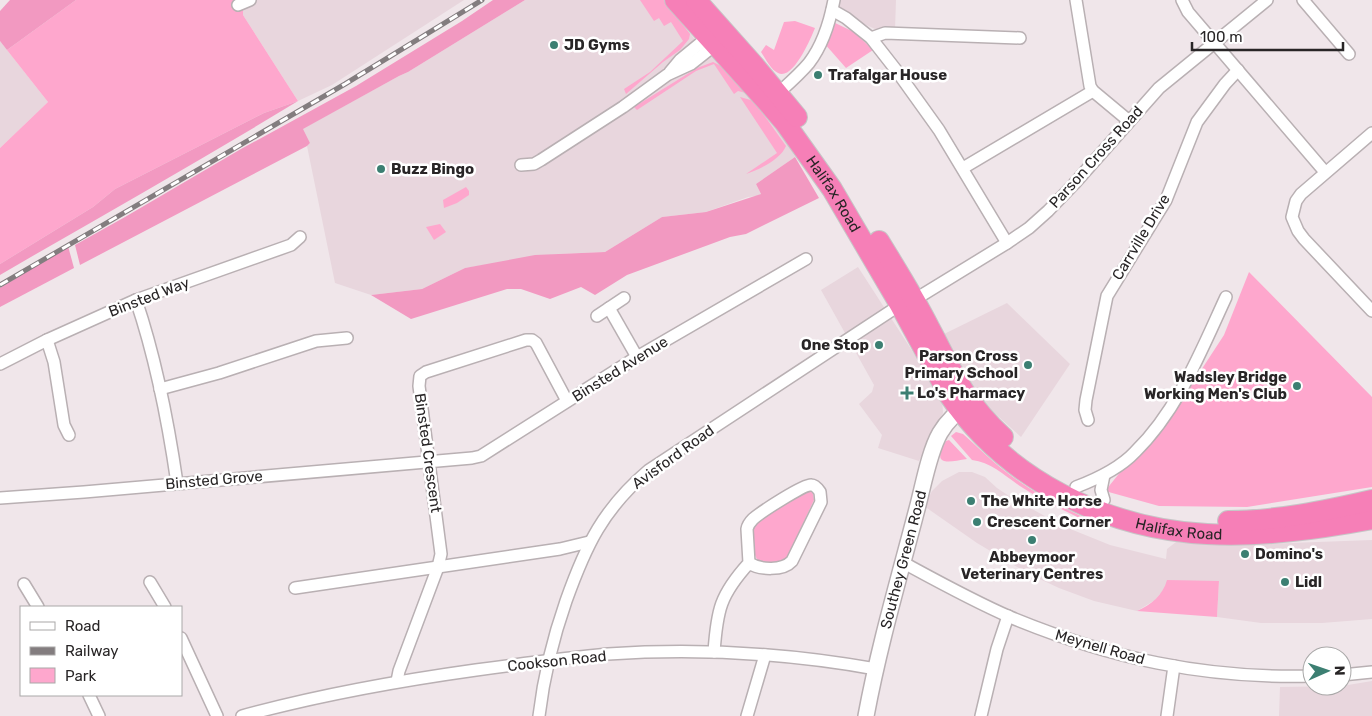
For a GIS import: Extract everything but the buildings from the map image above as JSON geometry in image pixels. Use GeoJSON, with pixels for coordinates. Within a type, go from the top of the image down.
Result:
{"type":"FeatureCollection","features":[{"type":"Feature","properties":{"kind":"highway","name":"Halifax Road"},"geometry":{"type":"LineString","coordinates":[[675,0],[716,38],[774,98],[835,169],[907,302],[950,368],[965,407],[981,435],[1026,473],[1059,493],[1094,509],[1130,522],[1163,529],[1222,534],[1274,533],[1372,519]]}},
{"type":"Feature","properties":{"kind":"highway","name":"Halifax Road"},"geometry":{"type":"LineString","coordinates":[[696,0],[716,38]]}},
{"type":"Feature","properties":{"kind":"highway","name":"Halifax Road"},"geometry":{"type":"LineString","coordinates":[[965,407],[1039,465],[1076,487],[1104,500],[1164,517],[1242,521],[1321,511],[1372,500]]}},
{"type":"Feature","properties":{"kind":"street"},"geometry":{"type":"LineString","coordinates":[[238,5],[250,0]]}},
{"type":"Feature","properties":{"kind":"street"},"geometry":{"type":"LineString","coordinates":[[1076,0],[1088,80],[1093,91],[1129,121]]}},
{"type":"Feature","properties":{"kind":"street"},"geometry":{"type":"LineString","coordinates":[[1182,0],[1188,12],[1216,42],[1325,172]]}},
{"type":"Feature","properties":{"kind":"street","name":"Parson Cross Road"},"geometry":{"type":"LineString","coordinates":[[907,302],[1008,243],[1029,228],[1048,211],[1159,88],[1267,0]]}},
{"type":"Feature","properties":{"kind":"street"},"geometry":{"type":"LineString","coordinates":[[1303,0],[1349,54]]}},
{"type":"Feature","properties":{"kind":"street"},"geometry":{"type":"LineString","coordinates":[[774,98],[808,64],[815,54],[833,5],[872,38],[939,130],[1008,243]]}},
{"type":"Feature","properties":{"kind":"street"},"geometry":{"type":"LineString","coordinates":[[872,38],[885,33],[1020,38]]}},
{"type":"Feature","properties":{"kind":"street"},"geometry":{"type":"LineString","coordinates":[[521,165],[534,164],[541,160],[623,107],[668,75],[691,64],[716,38]]}},
{"type":"Feature","properties":{"kind":"street","name":"Carrville Drive"},"geometry":{"type":"LineString","coordinates":[[1088,420],[1085,410],[1086,400],[1102,310],[1107,296],[1166,200],[1197,122],[1224,84],[1238,70]]}},
{"type":"Feature","properties":{"kind":"street"},"geometry":{"type":"LineString","coordinates":[[963,168],[1093,91]]}},
{"type":"Feature","properties":{"kind":"street"},"geometry":{"type":"LineString","coordinates":[[1372,133],[1306,188],[1296,201],[1292,216],[1294,225],[1304,239],[1372,310]]}},
{"type":"Feature","properties":{"kind":"street","name":"Binsted Way"},"geometry":{"type":"LineString","coordinates":[[0,364],[47,340],[136,300],[291,246],[300,238]]}},
{"type":"Feature","properties":{"kind":"street","name":"Binsted Avenue"},"geometry":{"type":"LineString","coordinates":[[429,462],[481,456],[636,357],[806,259]]}},
{"type":"Feature","properties":{"kind":"street"},"geometry":{"type":"LineString","coordinates":[[1076,487],[1104,475],[1134,453],[1153,432],[1173,404],[1188,378],[1226,297]]}},
{"type":"Feature","properties":{"kind":"street"},"geometry":{"type":"LineString","coordinates":[[597,316],[624,298]]}},
{"type":"Feature","properties":{"kind":"street"},"geometry":{"type":"LineString","coordinates":[[136,300],[152,350],[171,442],[176,483]]}},
{"type":"Feature","properties":{"kind":"street","name":"Avisford Road"},"geometry":{"type":"LineString","coordinates":[[539,716],[547,660],[567,597],[589,542],[618,499],[649,470],[907,302]]}},
{"type":"Feature","properties":{"kind":"street"},"geometry":{"type":"LineString","coordinates":[[609,308],[636,357]]}},
{"type":"Feature","properties":{"kind":"street"},"geometry":{"type":"LineString","coordinates":[[160,389],[220,373],[316,341],[347,338]]}},
{"type":"Feature","properties":{"kind":"street"},"geometry":{"type":"LineString","coordinates":[[47,340],[54,362],[64,425],[69,435]]}},
{"type":"Feature","properties":{"kind":"street","name":"Binsted Crescent"},"geometry":{"type":"LineString","coordinates":[[397,681],[399,671],[438,568],[441,554],[419,386],[420,376],[426,372],[526,340],[532,340],[536,343],[567,401]]}},
{"type":"Feature","properties":{"kind":"street","name":"Southey Green Road"},"geometry":{"type":"LineString","coordinates":[[866,716],[902,562],[928,466],[938,436],[944,427],[965,407]]}},
{"type":"Feature","properties":{"kind":"street","name":"Binsted Grove"},"geometry":{"type":"LineString","coordinates":[[0,498],[429,462]]}},
{"type":"Feature","properties":{"kind":"street"},"geometry":{"type":"LineString","coordinates":[[1104,475],[1101,483],[1104,500]]}},
{"type":"Feature","properties":{"kind":"street"},"geometry":{"type":"LineString","coordinates":[[714,652],[719,609],[724,596],[730,585],[749,563],[747,529],[752,520],[803,487],[809,484],[814,486],[820,492],[821,502],[792,561],[784,567],[760,568],[749,563]]}},
{"type":"Feature","properties":{"kind":"street"},"geometry":{"type":"LineString","coordinates":[[295,588],[560,549],[589,542]]}},
{"type":"Feature","properties":{"kind":"street","name":"Meynell Road"},"geometry":{"type":"LineString","coordinates":[[902,562],[1008,616],[1092,647],[1133,658],[1230,674],[1302,676]]}},
{"type":"Feature","properties":{"kind":"street"},"geometry":{"type":"LineString","coordinates":[[150,582],[164,606]]}},
{"type":"Feature","properties":{"kind":"street"},"geometry":{"type":"LineString","coordinates":[[24,584],[37,606]]}},
{"type":"Feature","properties":{"kind":"street"},"geometry":{"type":"LineString","coordinates":[[981,716],[997,649],[1008,616]]}},
{"type":"Feature","properties":{"kind":"street"},"geometry":{"type":"LineString","coordinates":[[182,640],[217,716]]}},
{"type":"Feature","properties":{"kind":"street","name":"Cookson Road"},"geometry":{"type":"LineString","coordinates":[[242,716],[278,706],[397,681],[547,660],[608,654],[714,652],[834,662],[876,669]]}},
{"type":"Feature","properties":{"kind":"street"},"geometry":{"type":"LineString","coordinates":[[747,716],[765,655]]}},
{"type":"Feature","properties":{"kind":"street"},"geometry":{"type":"LineString","coordinates":[[1167,716],[1174,666]]}},
{"type":"Feature","properties":{"kind":"street"},"geometry":{"type":"LineString","coordinates":[[1352,674],[1372,672]]}},
{"type":"Feature","properties":{"kind":"street"},"geometry":{"type":"LineString","coordinates":[[89,696],[99,716]]}},
{"type":"Feature","properties":{"kind":"shaded area"},"geometry":{"type":"Polygon","coordinates":[[[10,0],[76,0],[7,50],[0,41],[0,11],[10,0]]]}},
{"type":"Feature","properties":{"kind":"shaded area"},"geometry":{"type":"Polygon","coordinates":[[[243,0],[464,0],[332,85],[298,101],[243,15],[243,0]]]}},
{"type":"Feature","properties":{"kind":"shaded area"},"geometry":{"type":"Polygon","coordinates":[[[493,0],[525,0],[408,72],[303,129],[310,143],[307,146],[80,265],[75,245],[241,149],[356,86],[493,0]]]}},
{"type":"Feature","properties":{"kind":"shaded area"},"geometry":{"type":"Polygon","coordinates":[[[525,0],[664,0],[693,37],[761,109],[788,144],[795,157],[756,184],[761,194],[757,196],[748,197],[706,212],[662,217],[605,252],[557,254],[465,268],[422,289],[371,295],[335,283],[307,146],[310,143],[302,129],[408,72],[525,0]]]}},
{"type":"Feature","properties":{"kind":"shaded area"},"geometry":{"type":"Polygon","coordinates":[[[839,0],[896,0],[895,30],[875,29],[853,19],[838,7],[839,0]]]}},
{"type":"Feature","properties":{"kind":"shaded area"},"geometry":{"type":"Polygon","coordinates":[[[0,41],[48,102],[0,148],[0,41]]]}},
{"type":"Feature","properties":{"kind":"shaded area"},"geometry":{"type":"Polygon","coordinates":[[[298,101],[0,275],[0,264],[93,207],[115,189],[264,113],[298,101]]]}},
{"type":"Feature","properties":{"kind":"shaded area"},"geometry":{"type":"Polygon","coordinates":[[[795,157],[819,198],[746,234],[730,237],[627,275],[595,295],[581,287],[550,299],[521,289],[507,289],[411,319],[371,295],[422,289],[465,268],[535,255],[605,252],[662,217],[706,212],[761,194],[756,184],[795,157]]]}},
{"type":"Feature","properties":{"kind":"shaded area"},"geometry":{"type":"Polygon","coordinates":[[[68,246],[74,268],[0,307],[0,288],[68,246]]]}},
{"type":"Feature","properties":{"kind":"shaded area"},"geometry":{"type":"Polygon","coordinates":[[[858,267],[942,397],[943,413],[919,461],[878,448],[882,435],[859,404],[872,392],[874,385],[821,290],[858,267]]]}},
{"type":"Feature","properties":{"kind":"shaded area"},"geometry":{"type":"Polygon","coordinates":[[[1007,303],[1070,364],[1021,437],[990,409],[968,380],[944,334],[1007,303]]]}},
{"type":"Feature","properties":{"kind":"shaded area"},"geometry":{"type":"Polygon","coordinates":[[[959,472],[972,472],[985,477],[1012,498],[1063,526],[1110,545],[1166,559],[1167,549],[1176,542],[1235,545],[1372,540],[1372,619],[1322,623],[1261,623],[1217,617],[1219,581],[1165,588],[1155,600],[1137,611],[1094,601],[1029,574],[977,543],[924,506],[932,491],[942,481],[959,472]]]}},
{"type":"Feature","properties":{"kind":"shaded area"},"geometry":{"type":"Polygon","coordinates":[[[1372,681],[1372,716],[1279,716],[1280,687],[1302,687],[1302,696],[1352,696],[1352,684],[1372,681]]]}},
{"type":"Feature","properties":{"kind":"green space"},"geometry":{"type":"Polygon","coordinates":[[[76,0],[243,0],[243,15],[298,101],[264,113],[115,189],[93,207],[0,264],[0,148],[48,102],[7,50],[76,0]]]}},
{"type":"Feature","properties":{"kind":"green space"},"geometry":{"type":"Polygon","coordinates":[[[640,0],[664,0],[690,34],[689,39],[680,50],[626,94],[624,89],[650,72],[683,41],[671,22],[664,26],[659,18],[654,21],[640,0]]]}},
{"type":"Feature","properties":{"kind":"green space"},"geometry":{"type":"Polygon","coordinates":[[[795,21],[815,28],[795,65],[784,74],[778,73],[771,67],[761,52],[766,45],[774,50],[784,22],[795,21]]]}},
{"type":"Feature","properties":{"kind":"green space"},"geometry":{"type":"Polygon","coordinates":[[[833,22],[854,32],[873,50],[846,68],[824,43],[833,22]]]}},
{"type":"Feature","properties":{"kind":"green space"},"geometry":{"type":"Polygon","coordinates":[[[713,62],[721,66],[746,93],[738,91],[734,94],[714,64],[696,71],[637,110],[634,107],[697,68],[713,62]]]}},
{"type":"Feature","properties":{"kind":"green space"},"geometry":{"type":"Polygon","coordinates":[[[740,97],[754,101],[786,146],[775,160],[746,174],[777,153],[740,97]]]}},
{"type":"Feature","properties":{"kind":"green space"},"geometry":{"type":"Polygon","coordinates":[[[466,187],[469,195],[457,203],[444,208],[443,200],[466,187]]]}},
{"type":"Feature","properties":{"kind":"green space"},"geometry":{"type":"Polygon","coordinates":[[[440,224],[446,232],[434,240],[426,227],[440,224]]]}},
{"type":"Feature","properties":{"kind":"green space"},"geometry":{"type":"Polygon","coordinates":[[[1249,272],[1372,397],[1372,487],[1247,507],[1159,506],[1105,491],[1194,381],[1224,335],[1249,272]]]}},
{"type":"Feature","properties":{"kind":"green space"},"geometry":{"type":"Polygon","coordinates":[[[956,432],[963,434],[996,464],[1024,485],[1061,506],[1099,524],[1099,527],[1041,499],[993,467],[972,460],[951,436],[956,432]]]}},
{"type":"Feature","properties":{"kind":"green space"},"geometry":{"type":"Polygon","coordinates":[[[949,440],[967,459],[944,461],[941,459],[942,449],[946,441],[949,440]]]}},
{"type":"Feature","properties":{"kind":"green space"},"geometry":{"type":"Polygon","coordinates":[[[804,490],[810,490],[814,500],[787,558],[781,563],[760,564],[750,538],[754,521],[804,490]]]}},
{"type":"Feature","properties":{"kind":"green space"},"geometry":{"type":"Polygon","coordinates":[[[1167,580],[1219,581],[1217,617],[1137,611],[1156,599],[1163,590],[1167,580]]]}},
{"type":"Feature","properties":{"kind":"railway"},"geometry":{"type":"LineString","coordinates":[[0,285],[345,84],[482,0]]}},
{"type":"Feature","properties":{"kind":"place","name":"JD Gyms"},"geometry":{"type":"Point","coordinates":[554,45]}},
{"type":"Feature","properties":{"kind":"place","name":"Trafalgar House"},"geometry":{"type":"Point","coordinates":[818,75]}},
{"type":"Feature","properties":{"kind":"place","name":"Buzz Bingo"},"geometry":{"type":"Point","coordinates":[381,169]}},
{"type":"Feature","properties":{"kind":"place","name":"One Stop"},"geometry":{"type":"Point","coordinates":[879,345]}},
{"type":"Feature","properties":{"kind":"place","name":"Parson Cross Primary School"},"geometry":{"type":"Point","coordinates":[1028,365]}},
{"type":"Feature","properties":{"kind":"place","name":"Wadsley Bridge Working Men's Club"},"geometry":{"type":"Point","coordinates":[1297,386]}},
{"type":"Feature","properties":{"kind":"place","name":"Lo's Pharmacy"},"geometry":{"type":"Point","coordinates":[907,393]}},
{"type":"Feature","properties":{"kind":"place","name":"The White Horse"},"geometry":{"type":"Point","coordinates":[971,501]}},
{"type":"Feature","properties":{"kind":"place","name":"Crescent Corner"},"geometry":{"type":"Point","coordinates":[977,522]}},
{"type":"Feature","properties":{"kind":"place","name":"Abbeymoor Veterinary Centres"},"geometry":{"type":"Point","coordinates":[1032,540]}},
{"type":"Feature","properties":{"kind":"place","name":"Domino's"},"geometry":{"type":"Point","coordinates":[1245,554]}},
{"type":"Feature","properties":{"kind":"place","name":"Lidl"},"geometry":{"type":"Point","coordinates":[1285,582]}}]}
